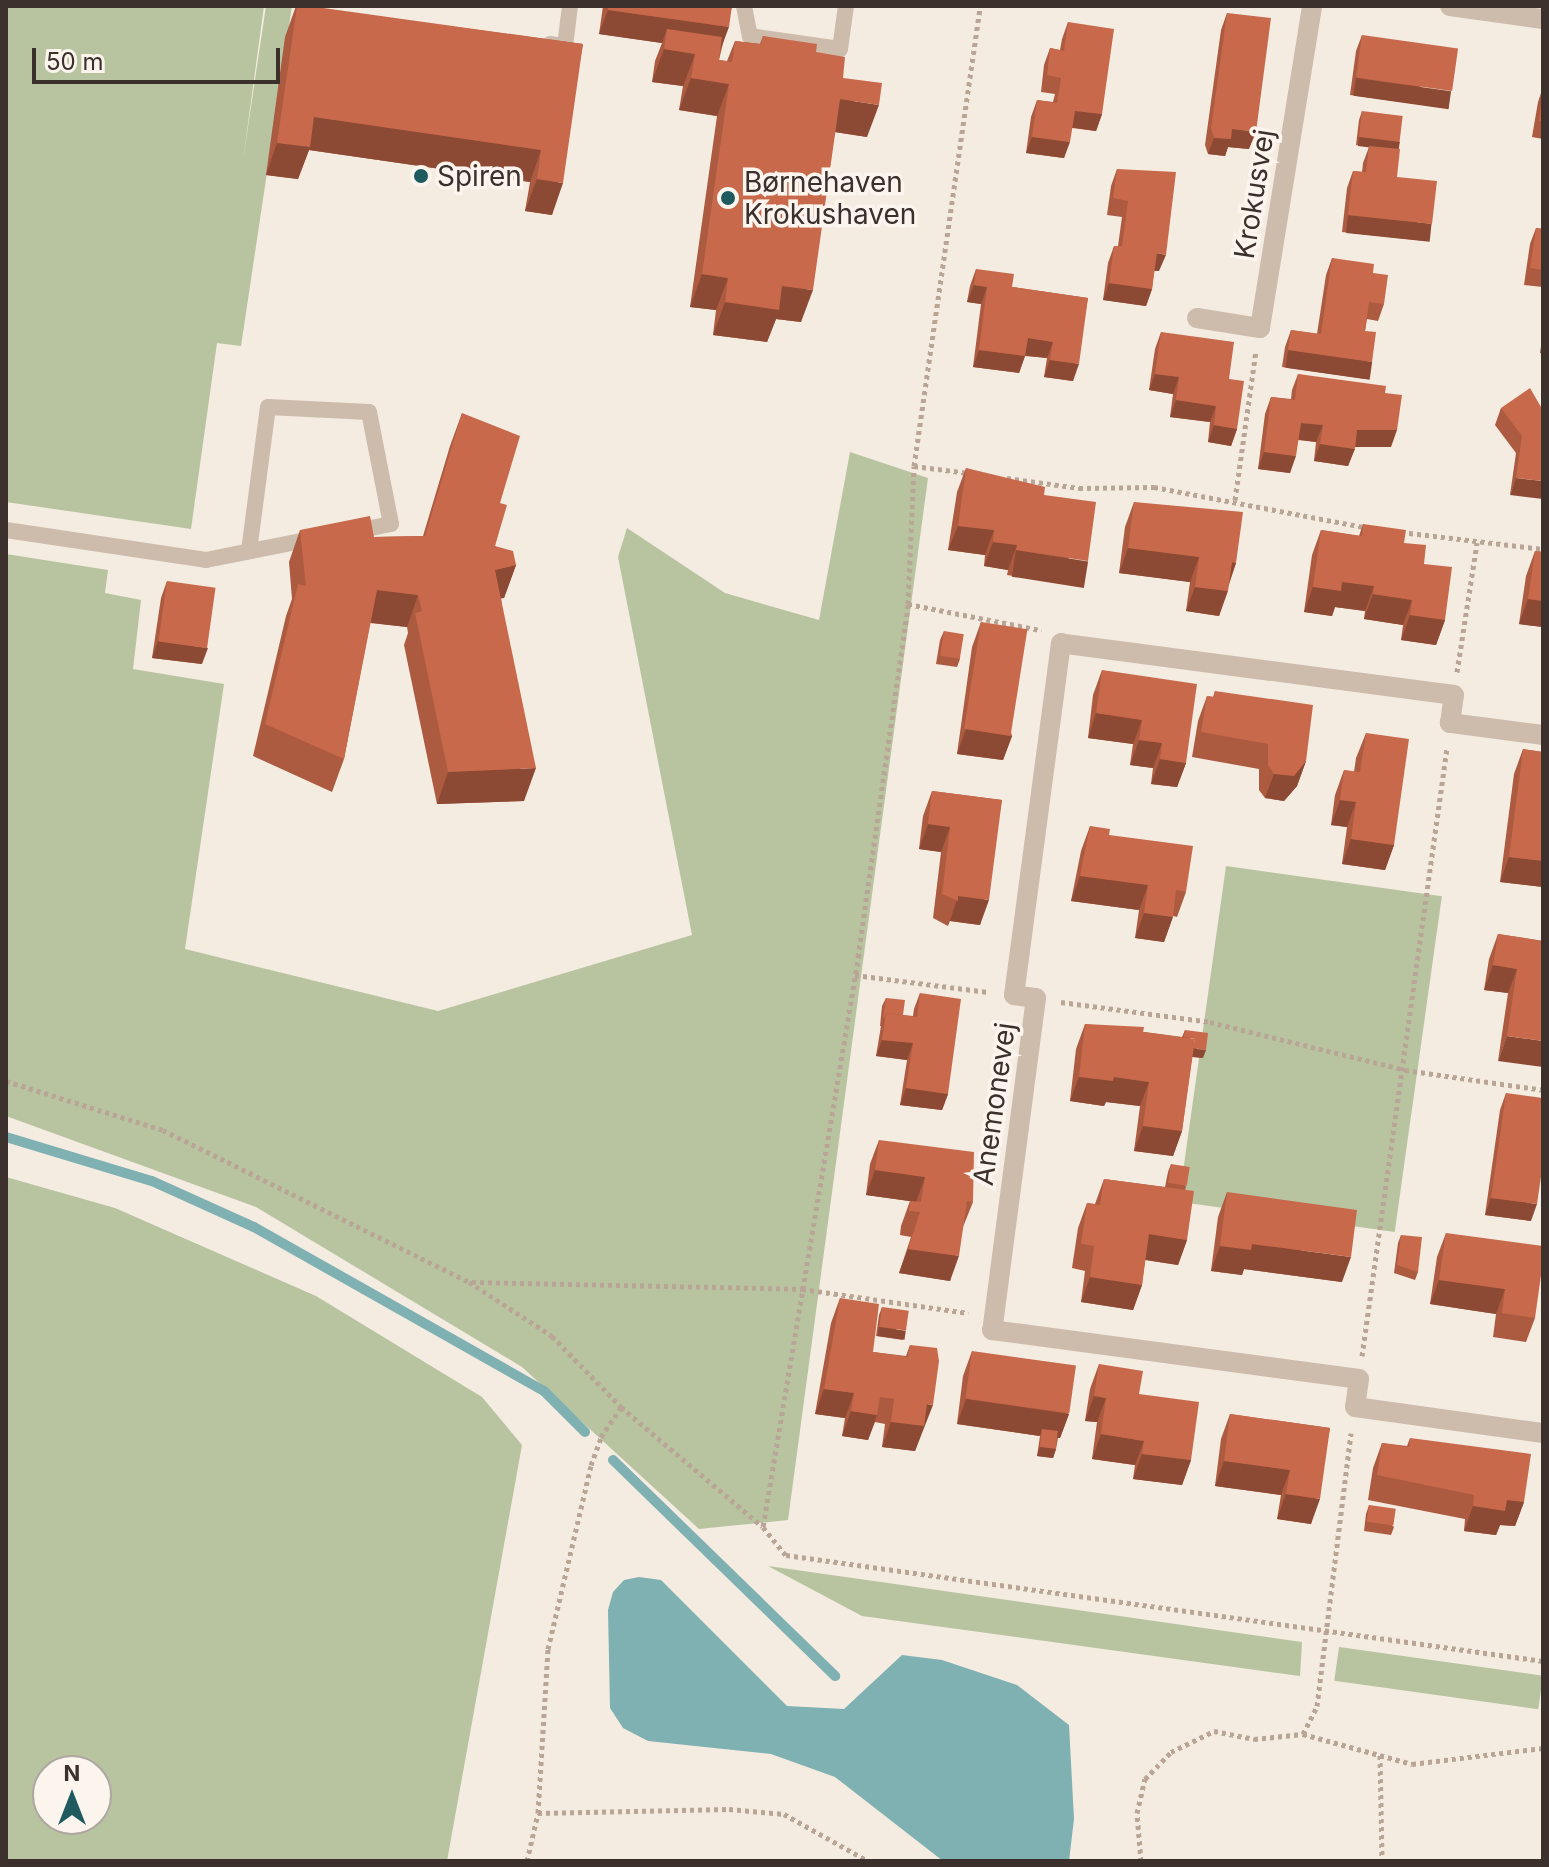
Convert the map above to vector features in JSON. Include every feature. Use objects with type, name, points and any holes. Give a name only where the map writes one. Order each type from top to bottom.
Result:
[{"type":"street","name":"Krokusvej","points":[[1260,328],[1312,6]]},
{"type":"street","points":[[1450,6],[1543,19]]},
{"type":"street","points":[[1197,318],[1260,328]]},
{"type":"street","points":[[1061,643],[1454,695],[1450,723],[1543,735]]},
{"type":"street","name":"Anemonevej","points":[[993,1316],[1036,998],[1014,995],[1061,643]]},
{"type":"street","points":[[993,1316],[992,1330],[1359,1379],[1355,1407],[1543,1433]]},
{"type":"lane","points":[[534,42],[565,46],[570,6]]},
{"type":"lane","points":[[744,6],[750,36],[840,49],[846,6]]},
{"type":"lane","points":[[6,530],[206,560],[391,524],[369,412],[268,407],[249,551]]},
{"type":"path","points":[[763,1527],[859,954],[908,604],[914,466],[980,6]]},
{"type":"path","points":[[1235,500],[1260,328]]},
{"type":"path","points":[[914,466],[974,474]]},
{"type":"path","points":[[1004,478],[1079,488],[1154,487],[1372,528]]},
{"type":"path","points":[[1387,530],[1543,549]]},
{"type":"path","points":[[1454,695],[1477,543]]},
{"type":"path","points":[[908,604],[1049,632],[1061,643]]},
{"type":"path","points":[[1359,1379],[1405,1070],[1450,723]]},
{"type":"path","points":[[859,954],[855,975],[1014,995]]},
{"type":"path","points":[[1036,998],[1210,1022],[1405,1070],[1543,1090]]},
{"type":"path","points":[[6,1081],[163,1130],[469,1282],[552,1336],[621,1407],[763,1527],[786,1555],[1543,1661]]},
{"type":"path","points":[[469,1282],[802,1289],[993,1316]]},
{"type":"path","points":[[527,1861],[538,1813],[548,1649],[591,1465],[601,1437],[621,1407]]},
{"type":"path","points":[[1303,1734],[1317,1706],[1324,1631],[1355,1407]]},
{"type":"path","points":[[1141,1861],[1137,1813],[1145,1779],[1171,1752],[1214,1731],[1254,1739],[1303,1734],[1412,1764],[1543,1748]]},
{"type":"path","points":[[1380,1755],[1382,1861]]},
{"type":"path","points":[[538,1813],[729,1809],[784,1814],[868,1861]]},
{"type":"green space","points":[[6,6],[264,6],[243,160],[266,6],[292,6],[241,346],[217,343],[191,529],[6,502]]},
{"type":"green space","points":[[850,452],[928,478],[788,1520],[699,1529],[522,1367],[256,1207],[6,1116],[6,554],[108,570],[105,593],[141,600],[133,669],[224,684],[185,949],[438,1011],[692,935],[618,557],[627,528],[725,593],[819,620]]},
{"type":"green space","points":[[1226,866],[1442,896],[1395,1232],[1179,1202]]},
{"type":"green space","points":[[6,1177],[115,1208],[316,1296],[482,1397],[522,1445],[447,1861],[6,1861]]},
{"type":"green space","points":[[768,1566],[1302,1642],[1300,1676],[862,1616]]},
{"type":"green space","points":[[1339,1647],[1543,1676],[1538,1709],[1334,1681]]},
{"type":"water","points":[[639,1577],[661,1580],[787,1706],[844,1709],[902,1655],[942,1660],[1017,1685],[1069,1725],[1074,1819],[1069,1861],[943,1861],[835,1777],[771,1754],[648,1741],[623,1728],[610,1708],[608,1610],[613,1592],[624,1580]]},
{"type":"building","points":[[297,6],[583,44],[563,183],[537,179],[541,150],[314,117],[310,147],[277,143]]},
{"type":"building","points":[[608,6],[732,6],[729,27],[608,10]]},
{"type":"building","points":[[1227,13],[1271,18],[1256,132],[1232,129],[1231,139],[1214,138],[1211,128]]},
{"type":"building","points":[[1068,22],[1114,29],[1102,114],[1075,111],[1070,142],[1032,137],[1037,100],[1057,103],[1061,78],[1047,75],[1050,48],[1064,51]]},
{"type":"building","points":[[667,29],[722,37],[719,60],[732,62],[735,41],[761,44],[763,36],[817,44],[816,52],[845,57],[843,78],[882,83],[879,105],[840,99],[813,290],[782,286],[779,310],[725,302],[728,278],[702,274],[729,84],[691,78],[695,54],[664,49]]},
{"type":"building","points":[[1362,35],[1458,48],[1452,91],[1356,78]]},
{"type":"building","points":[[1543,90],[1543,121],[1539,121]]},
{"type":"building","points":[[1362,111],[1403,116],[1400,142],[1359,137]]},
{"type":"building","points":[[1369,146],[1400,149],[1397,177],[1437,181],[1432,224],[1348,215],[1353,171],[1366,172]]},
{"type":"building","points":[[1117,169],[1176,172],[1166,255],[1157,253],[1152,289],[1109,283],[1114,246],[1122,246],[1128,201],[1113,198]]},
{"type":"building","points":[[1536,228],[1543,229],[1543,270],[1530,268]]},
{"type":"building","points":[[1332,258],[1374,264],[1373,273],[1388,275],[1384,304],[1369,302],[1365,331],[1376,332],[1372,362],[1288,350],[1291,330],[1321,334]]},
{"type":"building","points":[[976,269],[1014,274],[1012,287],[1088,298],[1079,364],[1050,360],[1053,342],[1028,338],[1025,356],[979,350],[987,287],[974,285]]},
{"type":"building","points":[[1161,332],[1234,342],[1229,379],[1244,381],[1237,429],[1214,425],[1216,406],[1176,400],[1179,377],[1155,374]]},
{"type":"building","points":[[1298,374],[1386,386],[1385,393],[1402,395],[1397,430],[1357,430],[1355,449],[1320,444],[1323,425],[1301,423],[1296,456],[1264,452],[1271,397],[1295,400]]},
{"type":"building","points":[[1530,388],[1543,408],[1543,481],[1516,478],[1522,436],[1501,408]]},
{"type":"building","points":[[462,413],[520,436],[500,503],[507,505],[495,546],[513,551],[516,565],[495,570],[536,768],[448,772],[415,613],[422,611],[418,595],[377,590],[344,759],[265,724],[298,584],[306,586],[300,530],[370,516],[374,537],[425,536]]},
{"type":"building","points":[[966,468],[1045,487],[1044,495],[1096,502],[1088,561],[1016,550],[1017,545],[993,542],[994,530],[958,526]]},
{"type":"building","points":[[1134,502],[1243,512],[1236,563],[1232,562],[1228,591],[1195,587],[1199,557],[1128,548]]},
{"type":"building","points":[[1363,524],[1406,530],[1404,543],[1426,545],[1424,564],[1452,567],[1445,620],[1410,615],[1412,600],[1373,594],[1374,586],[1342,582],[1341,591],[1313,587],[1321,530],[1362,536]]},
{"type":"building","points":[[1535,551],[1543,552],[1543,601],[1528,599]]},
{"type":"building","points":[[167,581],[216,588],[207,648],[159,641]]},
{"type":"building","points":[[981,622],[1027,629],[1011,736],[964,729]]},
{"type":"building","points":[[944,631],[964,634],[960,659],[940,656]]},
{"type":"building","points":[[1102,670],[1197,684],[1186,763],[1160,759],[1162,743],[1139,740],[1142,720],[1096,713]]},
{"type":"building","points":[[1215,691],[1313,705],[1306,761],[1294,776],[1274,774],[1268,765],[1268,744],[1201,732],[1207,696],[1214,697]]},
{"type":"building","points":[[1366,733],[1409,739],[1394,845],[1351,839],[1356,802],[1340,800],[1344,770],[1360,772]]},
{"type":"building","points":[[1523,749],[1543,752],[1543,861],[1509,857]]},
{"type":"building","points":[[932,791],[1002,800],[989,900],[958,896],[958,901],[942,894],[950,827],[928,824]]},
{"type":"building","points":[[1090,826],[1110,829],[1109,835],[1193,846],[1186,892],[1176,890],[1173,917],[1144,913],[1148,885],[1080,876]]},
{"type":"building","points":[[1498,934],[1543,941],[1543,1041],[1507,1036],[1517,969],[1493,965]]},
{"type":"building","points":[[920,993],[961,999],[948,1094],[906,1088],[913,1043],[882,1040],[886,1013],[917,1017]]},
{"type":"building","points":[[886,998],[905,1000],[903,1015],[886,1013],[883,1017]]},
{"type":"building","points":[[1085,1024],[1144,1027],[1143,1032],[1195,1039],[1182,1131],[1143,1126],[1149,1082],[1114,1077],[1113,1081],[1079,1077]]},
{"type":"building","points":[[1185,1030],[1208,1033],[1206,1050],[1193,1048],[1195,1039],[1184,1037]]},
{"type":"building","points":[[1506,1093],[1543,1098],[1543,1163],[1537,1204],[1491,1198]]},
{"type":"building","points":[[879,1140],[974,1152],[973,1202],[967,1201],[959,1256],[908,1249],[920,1212],[909,1211],[910,1201],[921,1202],[925,1177],[875,1170]]},
{"type":"building","points":[[1171,1164],[1190,1167],[1187,1186],[1168,1183]]},
{"type":"building","points":[[1104,1179],[1194,1191],[1187,1240],[1149,1234],[1142,1285],[1090,1277],[1094,1246],[1081,1244],[1087,1203],[1100,1205]]},
{"type":"building","points":[[1227,1192],[1357,1210],[1351,1257],[1252,1244],[1251,1250],[1220,1246]]},
{"type":"building","points":[[1446,1233],[1543,1246],[1535,1318],[1502,1313],[1505,1289],[1439,1280]]},
{"type":"building","points":[[1401,1235],[1422,1237],[1418,1272],[1397,1265]]},
{"type":"building","points":[[840,1298],[879,1304],[873,1352],[908,1357],[910,1345],[937,1348],[939,1361],[933,1405],[927,1404],[924,1426],[891,1422],[894,1399],[880,1397],[877,1415],[851,1411],[854,1393],[824,1389]]},
{"type":"building","points":[[882,1307],[909,1311],[906,1331],[879,1327]]},
{"type":"building","points":[[972,1351],[1076,1366],[1069,1413],[965,1399]]},
{"type":"building","points":[[1099,1364],[1143,1371],[1139,1394],[1199,1402],[1191,1460],[1142,1454],[1144,1441],[1101,1434],[1106,1398],[1094,1396]]},
{"type":"building","points":[[1230,1414],[1330,1428],[1320,1499],[1286,1494],[1290,1470],[1224,1461]]},
{"type":"building","points":[[1042,1429],[1058,1431],[1056,1449],[1040,1447]]},
{"type":"building","points":[[1410,1438],[1531,1454],[1524,1502],[1507,1500],[1505,1511],[1473,1506],[1474,1495],[1377,1475],[1382,1443],[1409,1447]]},
{"type":"building","points":[[1369,1505],[1396,1509],[1393,1526],[1367,1522]]},
{"type":"waterway","points":[[6,1137],[152,1181],[254,1227],[544,1391],[585,1432]]},
{"type":"waterway","points":[[613,1460],[835,1676]]},
{"type":"place","name":"Spiren","points":[[421,176]]},
{"type":"place","name":"Børnehaven Krokushaven","points":[[728,198]]}]
